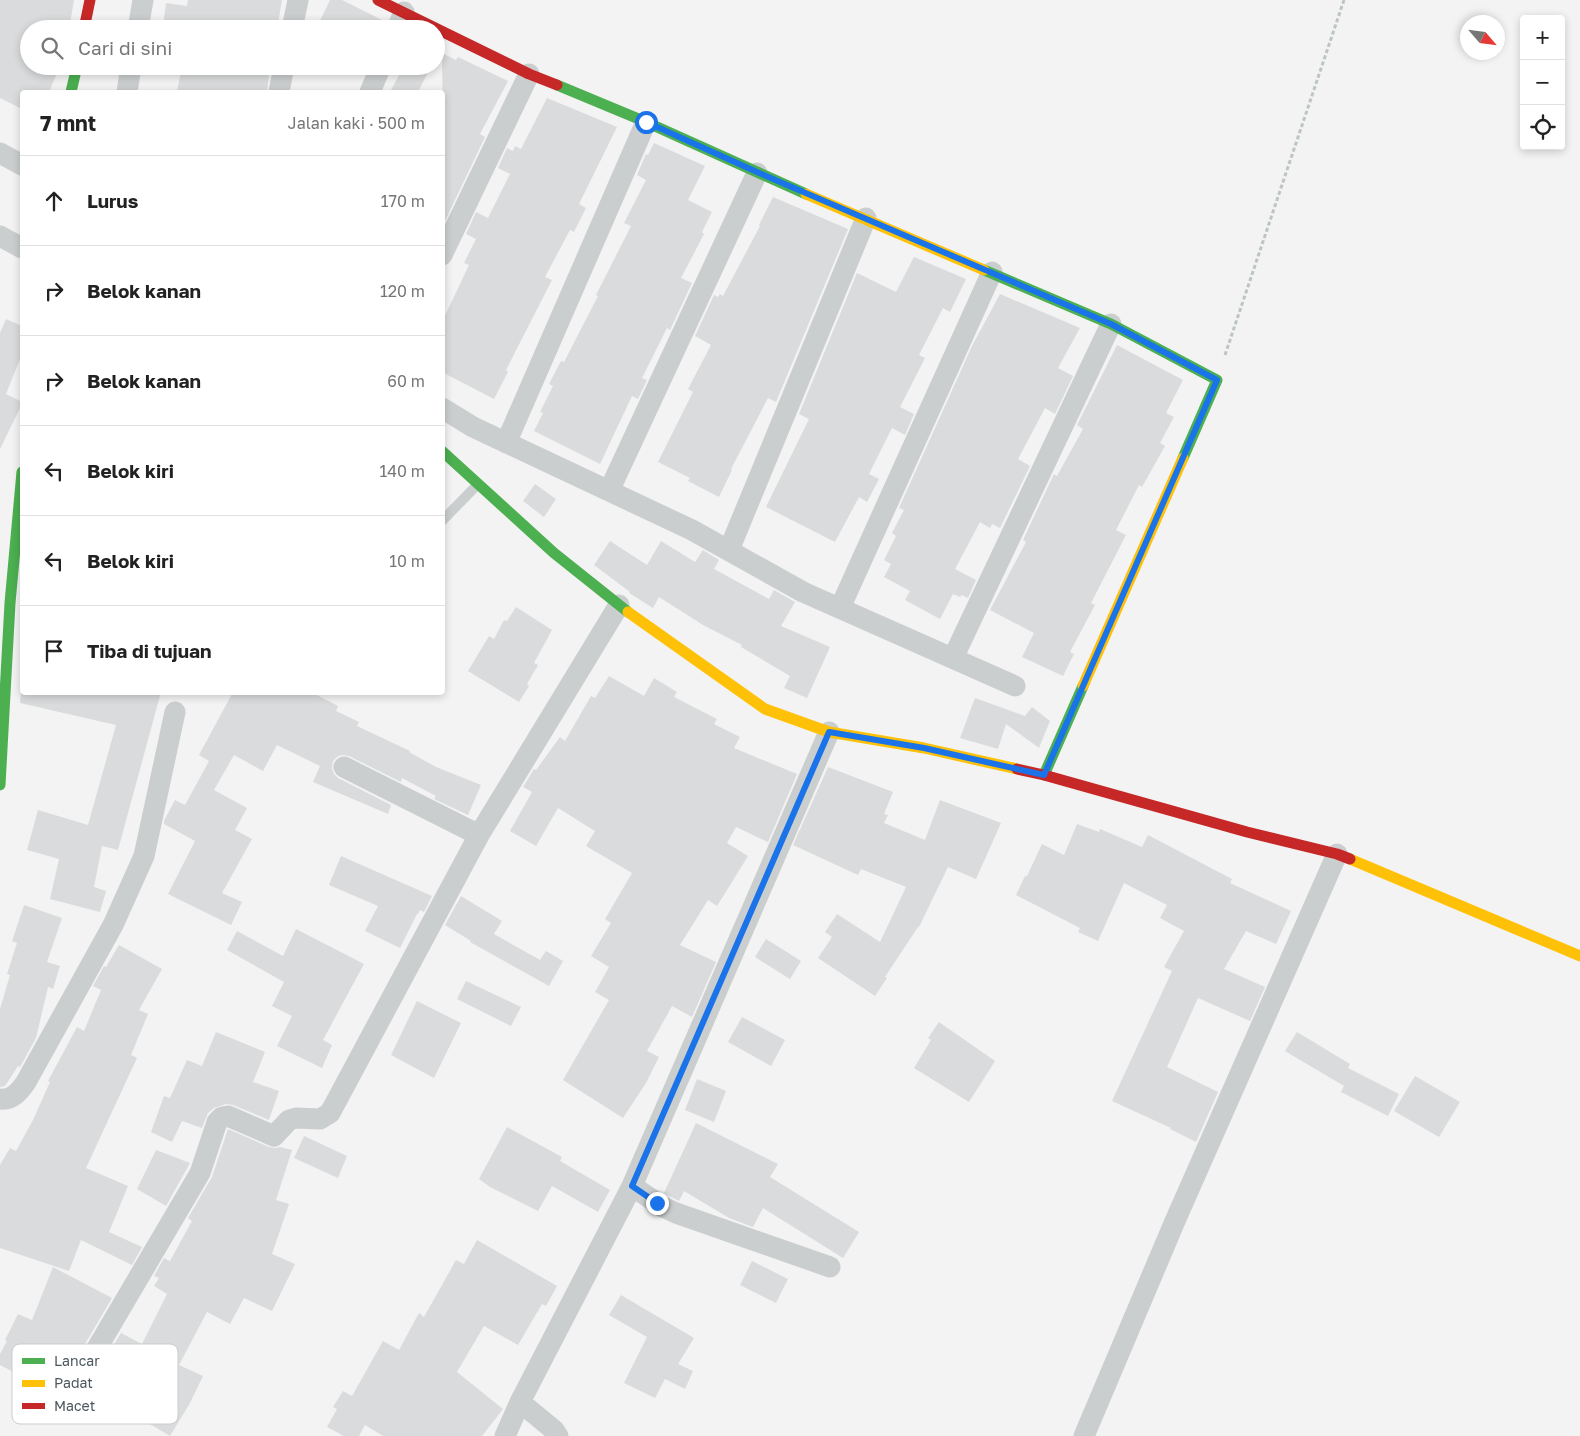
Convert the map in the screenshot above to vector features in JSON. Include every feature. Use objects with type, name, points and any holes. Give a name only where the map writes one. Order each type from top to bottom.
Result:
[{"type":"street","points":[[86,20],[90,0]]},
{"type":"street","points":[[140,20],[143,0]]},
{"type":"street","points":[[294,20],[298,0]]},
{"type":"street","points":[[378,0],[400,20]]},
{"type":"street","points":[[445,39],[646,122],[757,172],[1111,324],[1217,380],[1044,775]]},
{"type":"street","points":[[445,249],[530,74]]},
{"type":"street","points":[[71,90],[74,75]]},
{"type":"street","points":[[127,90],[130,75]]},
{"type":"street","points":[[279,90],[282,75]]},
{"type":"street","points":[[371,90],[377,75]]},
{"type":"street","points":[[506,443],[646,122]]},
{"type":"street","points":[[0,153],[20,164]]},
{"type":"street","points":[[609,491],[757,172]]},
{"type":"street","points":[[728,550],[866,218]]},
{"type":"street","points":[[0,236],[20,247]]},
{"type":"street","points":[[840,608],[992,272]]},
{"type":"street","points":[[953,658],[1111,324]]},
{"type":"street","points":[[445,410],[473,427],[692,530],[803,592],[1015,686]]},
{"type":"street","points":[[445,454],[554,553],[619,605],[765,709],[829,732],[924,748],[1044,775],[1247,832],[1337,854],[1580,956]]},
{"type":"street","points":[[0,785],[16,603],[20,516]]},
{"type":"street","points":[[100,1344],[200,1172],[217,1122],[222,1117],[228,1116],[274,1136],[289,1120],[296,1118],[320,1119],[330,1113],[479,835],[619,605]]},
{"type":"street","points":[[0,1099],[5,1100],[18,1093],[26,1082],[113,925],[144,856],[175,712]]},
{"type":"street","points":[[505,1436],[520,1402],[632,1186],[829,732]]},
{"type":"street","points":[[344,767],[479,835]]},
{"type":"street","points":[[1084,1436],[1179,1212],[1337,854]]},
{"type":"street","points":[[632,1186],[663,1207],[676,1213],[830,1267]]},
{"type":"street","points":[[520,1402],[554,1430],[558,1436]]},
{"type":"lane","points":[[445,519],[479,483]]},
{"type":"path","points":[[1217,380],[1344,0]]},
{"type":"building","points":[[0,0],[74,0],[71,20],[20,20],[20,75],[56,75],[50,90],[20,90],[20,108],[0,98]]},
{"type":"building","points":[[188,0],[282,0],[279,20],[164,20],[166,3],[187,6]]},
{"type":"building","points":[[330,0],[342,0],[382,20],[320,20]]},
{"type":"building","points":[[445,54],[456,60],[458,57],[508,81],[480,134],[485,137],[445,221],[445,90],[442,90]]},
{"type":"building","points":[[180,75],[269,75],[267,90],[177,90]]},
{"type":"building","points":[[399,75],[426,75],[419,90],[391,90]]},
{"type":"building","points":[[547,98],[617,127],[579,204],[586,208],[574,232],[570,230],[545,277],[552,280],[506,370],[508,372],[494,399],[445,374],[445,316],[469,265],[464,263],[476,239],[466,234],[476,212],[488,218],[510,174],[498,168],[507,148],[513,151],[515,146],[521,149]]},
{"type":"building","points":[[654,143],[705,166],[688,200],[712,212],[702,232],[704,234],[681,278],[692,283],[670,330],[667,328],[642,378],[647,380],[638,399],[632,396],[600,464],[534,431],[543,413],[540,412],[553,386],[549,384],[561,361],[564,362],[631,226],[624,223],[646,180],[637,175],[646,154],[648,155]]},
{"type":"building","points":[[773,197],[848,229],[776,402],[768,398],[731,469],[719,497],[688,481],[690,478],[658,462],[693,392],[688,389],[711,345],[695,336],[714,295],[718,297],[720,294],[723,296]]},
{"type":"building","points":[[914,257],[966,279],[950,312],[943,308],[919,355],[925,358],[900,407],[914,414],[905,435],[892,428],[869,474],[879,479],[867,502],[859,497],[835,542],[766,507],[809,419],[799,414],[857,273],[896,292]]},
{"type":"building","points":[[1000,294],[1080,328],[1058,368],[1073,376],[1055,414],[1045,408],[1018,459],[1030,466],[1000,528],[992,524],[990,528],[980,522],[955,569],[976,580],[968,598],[953,594],[940,619],[905,600],[910,591],[884,577],[891,564],[884,560],[896,536],[892,533],[904,510],[899,508],[972,346]]},
{"type":"building","points":[[6,319],[20,325],[20,359],[6,394],[20,401],[20,408],[0,449],[0,333]]},
{"type":"building","points":[[1117,345],[1183,380],[1166,413],[1174,417],[1160,443],[1165,446],[1142,487],[1139,485],[1116,530],[1126,535],[1091,603],[1095,605],[1070,652],[1074,654],[1063,676],[1022,657],[1034,633],[990,610],[1026,542],[1023,540],[1054,474],[1057,476],[1083,429],[1077,425]]},
{"type":"building","points":[[535,484],[556,499],[544,517],[523,501]]},
{"type":"building","points":[[610,541],[647,565],[661,541],[695,562],[703,550],[719,560],[714,569],[769,599],[774,590],[795,602],[781,626],[830,647],[807,698],[784,688],[790,676],[741,647],[742,645],[703,625],[659,597],[653,608],[629,593],[594,565]]},
{"type":"building","points":[[516,607],[552,630],[534,663],[538,665],[527,684],[529,686],[519,702],[468,671],[489,636],[494,639],[504,620],[507,621]]},
{"type":"building","points":[[609,676],[644,696],[654,678],[677,692],[674,697],[717,719],[714,724],[740,737],[734,748],[797,774],[768,842],[736,827],[727,843],[748,856],[717,906],[708,900],[680,945],[716,962],[692,1017],[672,1006],[647,1051],[659,1057],[646,1083],[623,1118],[563,1080],[609,1000],[595,992],[609,967],[591,956],[611,923],[605,919],[632,873],[586,846],[595,831],[558,808],[536,846],[510,831],[532,792],[523,787],[534,769],[536,770],[560,737],[565,741],[591,696],[595,698]]},
{"type":"building","points":[[21,695],[160,695],[118,850],[102,846],[94,887],[106,891],[100,912],[50,899],[59,859],[27,850],[38,810],[88,825],[116,725],[20,703]]},
{"type":"building","points":[[231,695],[317,695],[338,706],[336,711],[359,722],[357,726],[410,751],[436,767],[481,785],[468,815],[434,799],[436,796],[402,778],[401,782],[349,756],[338,756],[333,761],[332,768],[334,774],[338,778],[391,805],[388,814],[313,782],[320,766],[277,745],[263,771],[234,755],[214,790],[247,808],[235,830],[252,839],[222,893],[242,902],[231,925],[168,894],[195,841],[164,824],[164,821],[175,800],[185,805],[209,761],[199,755]]},
{"type":"building","points":[[975,698],[1025,716],[1032,707],[1050,721],[1039,748],[1006,724],[998,749],[960,738]]},
{"type":"building","points":[[828,767],[893,792],[884,814],[888,815],[884,823],[925,840],[940,800],[1001,823],[976,879],[948,867],[919,927],[885,977],[887,978],[875,996],[818,958],[832,937],[825,932],[837,914],[880,942],[906,887],[861,869],[858,875],[793,845]]},
{"type":"building","points":[[1077,824],[1099,832],[1100,829],[1142,847],[1148,835],[1232,879],[1230,883],[1291,911],[1276,944],[1246,931],[1224,969],[1265,987],[1250,1021],[1198,998],[1167,1067],[1218,1092],[1196,1142],[1171,1128],[1112,1101],[1172,971],[1164,967],[1184,931],[1160,918],[1167,905],[1124,883],[1098,941],[1078,932],[1080,928],[1016,895],[1042,844],[1064,855]]},
{"type":"building","points":[[341,856],[432,896],[424,912],[420,910],[417,914],[400,948],[365,931],[378,906],[329,885]]},
{"type":"building","points":[[461,896],[502,921],[494,934],[540,960],[546,951],[563,961],[549,986],[470,942],[445,925]]},
{"type":"building","points":[[24,905],[62,918],[47,962],[60,966],[53,989],[48,987],[36,1038],[20,1067],[18,1066],[5,1086],[0,1087],[0,1009],[10,975],[7,974],[17,943],[12,941]]},
{"type":"building","points":[[296,929],[364,964],[323,1040],[332,1045],[322,1068],[277,1046],[292,1016],[272,1006],[284,982],[227,950],[237,931],[283,956]]},
{"type":"building","points":[[766,939],[801,961],[790,979],[755,957]]},
{"type":"building","points":[[119,945],[162,969],[139,1010],[148,1014],[131,1055],[137,1058],[86,1168],[128,1186],[109,1232],[142,1247],[132,1265],[81,1240],[69,1271],[0,1248],[0,1165],[10,1148],[16,1151],[33,1120],[50,1082],[48,1081],[77,1027],[84,1031],[101,990],[93,986]]},
{"type":"building","points":[[466,981],[521,1007],[511,1026],[457,999]]},
{"type":"building","points":[[417,1001],[461,1023],[434,1078],[391,1055]]},
{"type":"building","points":[[742,1017],[785,1040],[771,1066],[728,1042]]},
{"type":"building","points":[[939,1022],[995,1061],[969,1102],[914,1068],[931,1040],[928,1038]]},
{"type":"building","points":[[216,1032],[265,1052],[253,1082],[279,1091],[269,1120],[233,1105],[226,1104],[214,1108],[208,1113],[202,1128],[182,1121],[172,1142],[151,1132],[164,1096],[170,1098],[187,1060],[202,1066]]},
{"type":"building","points":[[1297,1032],[1350,1064],[1348,1068],[1399,1094],[1388,1116],[1341,1092],[1344,1086],[1285,1051]]},
{"type":"building","points":[[1415,1076],[1460,1102],[1439,1137],[1394,1111]]},
{"type":"building","points":[[697,1079],[726,1091],[714,1122],[685,1110]]},
{"type":"building","points":[[696,1123],[778,1164],[770,1177],[859,1232],[843,1258],[763,1208],[753,1227],[729,1218],[684,1191],[679,1201],[664,1193]]},
{"type":"building","points":[[507,1127],[562,1157],[560,1161],[610,1190],[598,1212],[552,1186],[538,1211],[490,1187],[479,1179]]},
{"type":"building","points":[[228,1129],[269,1147],[292,1150],[276,1200],[289,1204],[272,1254],[295,1264],[272,1311],[244,1298],[230,1324],[207,1312],[179,1365],[203,1376],[178,1423],[178,1344],[142,1344],[167,1294],[154,1286],[159,1278],[154,1276],[164,1258],[170,1261],[192,1221],[188,1218],[212,1177]]},
{"type":"building","points":[[304,1136],[347,1156],[338,1178],[294,1158]]},
{"type":"building","points":[[156,1150],[190,1163],[166,1206],[137,1189]]},
{"type":"building","points":[[477,1240],[557,1286],[546,1306],[542,1304],[518,1345],[484,1326],[457,1372],[503,1409],[482,1436],[383,1436],[365,1425],[359,1436],[344,1436],[327,1427],[337,1409],[333,1407],[343,1391],[352,1396],[383,1341],[399,1350],[419,1313],[424,1317],[456,1260],[464,1264]]},
{"type":"building","points":[[752,1261],[788,1279],[776,1303],[740,1285]]},
{"type":"building","points":[[53,1267],[112,1298],[85,1344],[12,1344],[12,1371],[0,1365],[0,1354],[18,1314],[32,1320]]},
{"type":"building","points":[[621,1295],[694,1338],[678,1364],[693,1371],[685,1389],[665,1379],[655,1398],[624,1383],[647,1337],[609,1315]]},
{"type":"building","points":[[121,1333],[142,1344],[114,1344]]},
{"type":"building","points":[[150,1424],[177,1424],[170,1436]]},
{"type":"traffic: fast","points":[[71,90],[75,75]]},
{"type":"traffic: fast","points":[[557,85],[646,122],[806,194]]},
{"type":"traffic: fast","points":[[984,270],[1111,324],[1217,380],[1183,458]]},
{"type":"traffic: fast","points":[[445,454],[554,553],[628,612]]},
{"type":"traffic: fast","points":[[0,785],[10,603],[20,494]]},
{"type":"traffic: fast","points":[[1044,775],[1083,686]]},
{"type":"traffic: slow","points":[[806,194],[984,270]]},
{"type":"traffic: slow","points":[[1083,686],[1183,458]]},
{"type":"traffic: slow","points":[[628,612],[765,709],[829,732],[924,748],[1017,769]]},
{"type":"traffic: slow","points":[[1350,859],[1580,956]]},
{"type":"traffic: jam","points":[[86,20],[90,0]]},
{"type":"traffic: jam","points":[[378,0],[419,20]]},
{"type":"traffic: jam","points":[[445,33],[529,74],[557,85]]},
{"type":"traffic: jam","points":[[1017,769],[1350,859]]},
{"type":"route","points":[[646,122],[757,172],[1111,324],[1217,380],[1044,775],[924,748],[829,732],[632,1186],[657,1203]]}]
